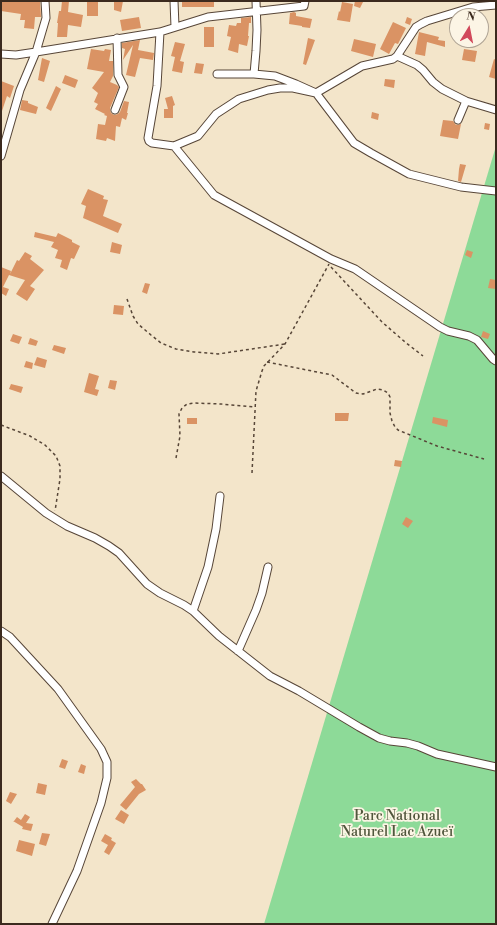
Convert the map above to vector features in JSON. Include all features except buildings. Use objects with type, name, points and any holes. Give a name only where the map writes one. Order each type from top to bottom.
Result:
[{"type":"street","points":[[1,156],[20,90],[36,52],[46,18],[45,1]]},
{"type":"street","points":[[174,1],[175,27]]},
{"type":"street","points":[[254,74],[257,30],[256,1]]},
{"type":"street","points":[[1,54],[16,55],[160,32],[208,16],[304,6],[305,1]]},
{"type":"street","points":[[160,32],[157,86],[148,138],[152,143],[174,146],[198,136],[216,114],[239,99],[280,88],[292,88],[316,93],[362,66],[393,59],[397,56],[416,28],[427,21],[473,7],[496,5]]},
{"type":"street","points":[[115,110],[124,87],[118,74],[118,38]]},
{"type":"street","points":[[397,56],[417,65],[442,89],[466,102],[496,110]]},
{"type":"street","points":[[217,74],[254,74],[275,76],[296,84],[316,93],[354,143],[409,174],[461,187],[496,191]]},
{"type":"street","points":[[458,120],[466,102]]},
{"type":"street","points":[[174,146],[214,195],[330,262],[355,269],[440,328],[469,336],[477,340],[496,361]]},
{"type":"street","points":[[1,476],[46,513],[67,526],[95,538],[119,553],[146,584],[160,593],[184,604],[219,636],[270,676],[380,738],[418,746],[437,754],[496,767]]},
{"type":"street","points":[[193,611],[208,567],[216,529],[220,496]]},
{"type":"street","points":[[238,651],[256,610],[262,593],[268,567]]},
{"type":"street","points":[[1,631],[10,637],[58,689],[101,749],[107,762],[107,778],[101,803],[77,870],[52,924]]},
{"type":"path","points":[[252,474],[256,391],[262,371],[267,362],[285,344],[330,262],[354,292],[382,322],[423,356]]},
{"type":"path","points":[[127,298],[133,316],[138,324],[161,343],[176,349],[218,354],[285,344]]},
{"type":"path","points":[[267,362],[332,375],[356,393],[363,394],[377,389],[383,390],[388,393],[390,397],[390,413],[392,421],[398,430],[437,446],[484,459]]},
{"type":"path","points":[[176,458],[180,436],[179,414],[182,408],[187,404],[221,404],[255,407]]},
{"type":"path","points":[[1,425],[30,436],[45,445],[56,456],[60,466],[60,479],[54,518]]},
{"type":"green space","name":"Parc National Naturel Lac Azueï","points":[[496,146],[496,924],[264,924]]}]
